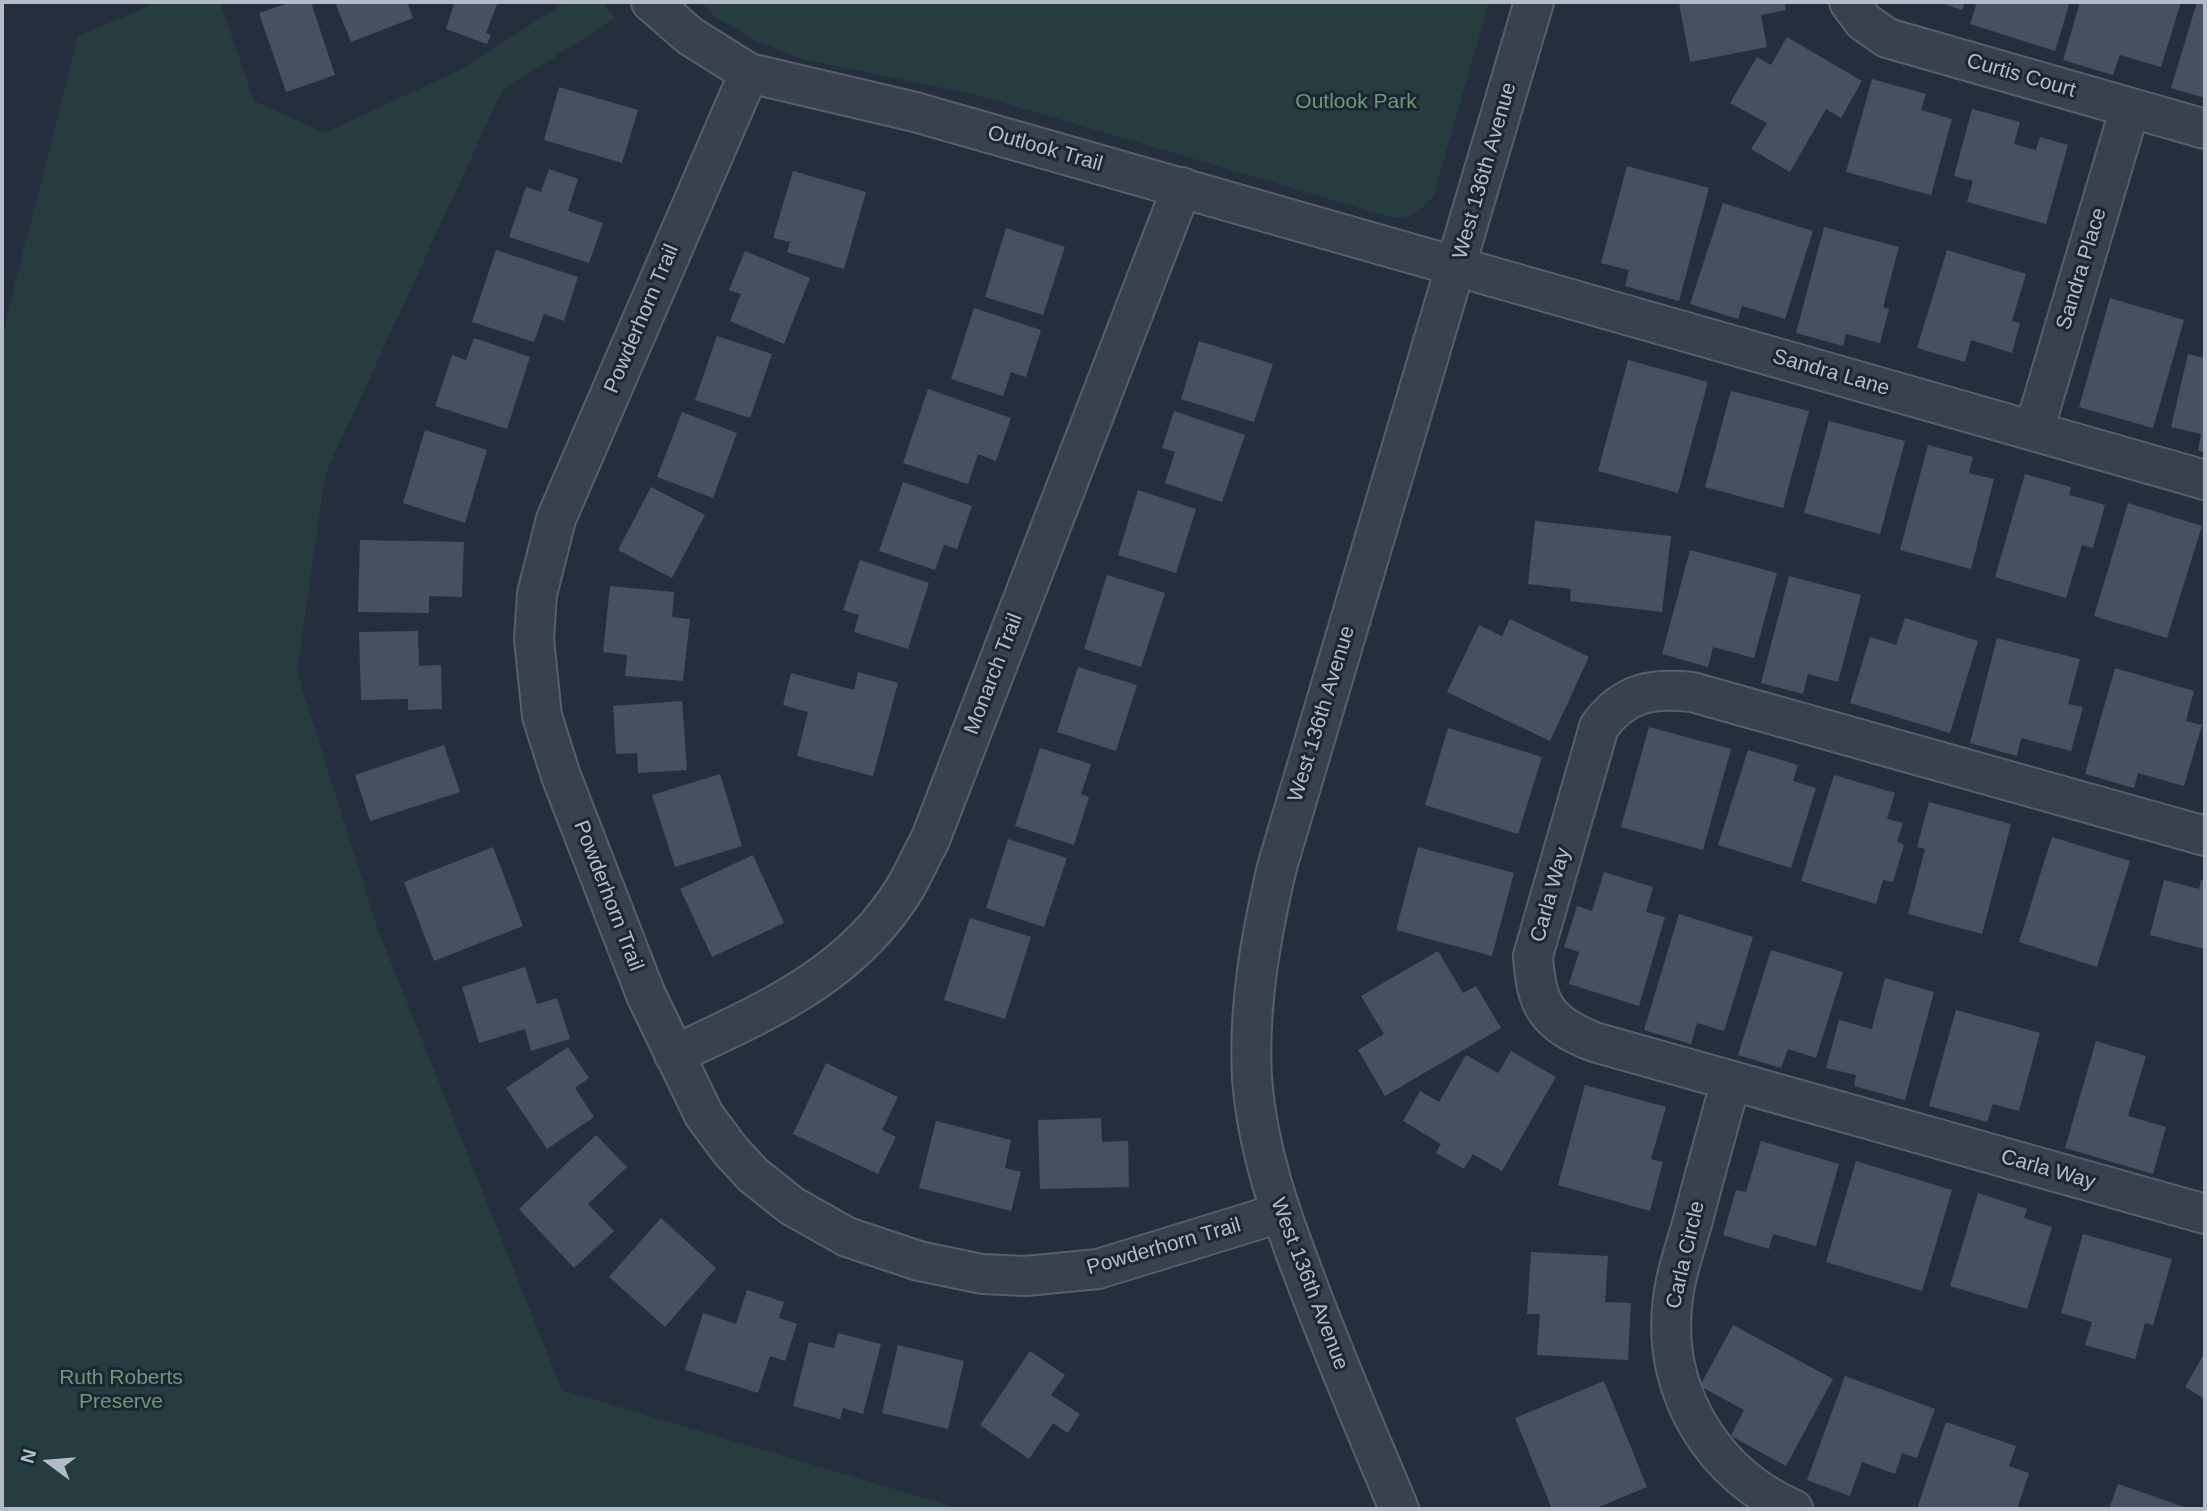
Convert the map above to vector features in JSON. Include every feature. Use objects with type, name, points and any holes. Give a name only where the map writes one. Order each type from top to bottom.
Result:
[{"type":"street","name":"Outlook Trail","points":[[650,2],[690,36],[749,74],[915,112],[1457,267]]},
{"type":"street","name":"West 136th Avenue","points":[[1399,1509],[1318,1314],[1280,1213],[1259,1135],[1252,1079],[1253,1005],[1262,930],[1277,867],[1534,2]]},
{"type":"street","name":"Curtis Court","points":[[1849,2],[1863,21],[1887,38],[2205,129]]},
{"type":"street","name":"Powderhorn Trail","points":[[749,74],[556,519],[537,594],[534,639],[542,716],[566,789],[646,995],[704,1115],[730,1150],[753,1175],[792,1206],[846,1237],[919,1261],[982,1274],[1067,1274],[1097,1269],[1280,1213]]},
{"type":"street","name":"Sandra Place","points":[[2034,430],[2130,108]]},
{"type":"street","name":"Monarch Trail","points":[[674,1055],[785,1002],[812,984],[853,951],[886,915],[905,888],[930,841],[1182,187]]},
{"type":"street","name":"Sandra Lane","points":[[1457,267],[2205,480]]},
{"type":"street","name":"Carla Way","points":[[2205,836],[1692,692],[1650,691],[1629,698],[1608,714],[1599,727],[1533,956],[1534,982],[1541,1002],[1553,1019],[1570,1032],[1594,1042],[2205,1214]]},
{"type":"street","name":"Carla Circle","points":[[1731,1081],[1678,1273],[1672,1308],[1676,1369],[1691,1413],[1712,1448],[1735,1473],[1771,1500],[1793,1509]]},
{"type":"green space","name":"Ruth Roberts Preserve","points":[[159,2],[220,2],[254,101],[325,133],[466,67],[565,2],[603,2],[615,18],[502,91],[325,475],[297,672],[377,927],[562,1390],[961,1509],[2,1509],[2,337],[78,36]]},
{"type":"green space","name":"Outlook Park","points":[[701,2],[1489,2],[1433,197],[1416,212],[1394,218],[977,95],[802,59],[756,41],[714,16]]},
{"type":"building","points":[[292,2],[311,2],[335,75],[286,92],[259,13]]},
{"type":"building","points":[[335,2],[407,2],[413,18],[351,42]]},
{"type":"building","points":[[449,2],[498,2],[486,33],[491,35],[487,44],[446,29],[454,4]]},
{"type":"building","points":[[1784,2],[1786,10],[1761,15],[1767,47],[1690,62],[1679,3]]},
{"type":"building","points":[[1938,2],[1965,2],[1962,10]]},
{"type":"building","points":[[1977,2],[2070,2],[2055,51],[1970,24]]},
{"type":"building","points":[[2080,2],[2181,2],[2161,67],[2120,55],[2113,75],[2063,60]]},
{"type":"building","points":[[2197,2],[2205,2],[2205,98],[2171,88]]},
{"type":"building","points":[[1787,37],[1862,81],[1841,118],[1826,109],[1790,172],[1751,149],[1767,123],[1730,103],[1757,57],[1771,65]]},
{"type":"building","points":[[1872,79],[1926,94],[1921,110],[1952,119],[1931,195],[1846,172]]},
{"type":"building","points":[[559,87],[638,110],[622,163],[544,140]]},
{"type":"building","points":[[1972,109],[2020,122],[2014,144],[2036,150],[2040,137],[2068,145],[2046,224],[1967,202],[1973,181],[1954,176]]},
{"type":"building","points":[[1627,166],[1709,188],[1679,301],[1625,286],[1629,270],[1601,263]]},
{"type":"building","points":[[549,169],[578,179],[568,211],[603,223],[589,263],[509,237],[526,187],[541,192]]},
{"type":"building","points":[[793,171],[866,192],[844,269],[787,252],[790,242],[773,238]]},
{"type":"building","points":[[1723,203],[1813,231],[1785,319],[1742,306],[1738,319],[1690,304]]},
{"type":"building","points":[[1824,227],[1899,247],[1883,307],[1889,309],[1880,343],[1846,334],[1843,346],[1796,333]]},
{"type":"building","points":[[1006,228],[1065,247],[1043,315],[985,297]]},
{"type":"building","points":[[496,250],[578,277],[564,321],[544,314],[534,342],[472,322]]},
{"type":"building","points":[[1947,250],[2026,274],[2012,321],[2020,323],[2012,353],[1971,340],[1965,362],[1917,348]]},
{"type":"building","points":[[745,251],[810,278],[784,344],[730,321],[741,294],[729,290]]},
{"type":"building","points":[[2110,298],[2184,320],[2153,428],[2079,407]]},
{"type":"building","points":[[974,308],[1041,330],[1026,377],[1011,372],[1003,396],[951,379]]},
{"type":"building","points":[[717,336],[772,354],[750,418],[695,400]]},
{"type":"building","points":[[474,338],[530,357],[507,429],[435,406],[452,355],[466,360]]},
{"type":"building","points":[[1199,341],[1273,364],[1254,422],[1181,399]]},
{"type":"building","points":[[2188,354],[2205,358],[2205,452],[2198,451],[2201,434],[2171,427]]},
{"type":"building","points":[[1628,360],[1708,382],[1678,493],[1598,471]]},
{"type":"building","points":[[928,389],[1011,418],[996,461],[978,454],[968,484],[903,463]]},
{"type":"building","points":[[1731,391],[1809,411],[1783,508],[1705,487]]},
{"type":"building","points":[[1174,411],[1245,435],[1222,502],[1165,483],[1175,452],[1162,448]]},
{"type":"building","points":[[682,412],[737,433],[713,498],[657,477]]},
{"type":"building","points":[[1829,421],[1905,441],[1880,534],[1804,513]]},
{"type":"building","points":[[425,430],[487,450],[465,523],[403,503]]},
{"type":"building","points":[[1928,445],[1973,457],[1969,473],[1994,479],[1971,569],[1900,550]]},
{"type":"building","points":[[2025,474],[2071,487],[2069,495],[2105,505],[2093,548],[2082,545],[2066,598],[1995,577]]},
{"type":"building","points":[[903,482],[972,506],[957,549],[944,545],[935,570],[879,551]]},
{"type":"building","points":[[651,487],[705,515],[672,578],[618,550]]},
{"type":"building","points":[[1138,490],[1196,509],[1176,573],[1118,555]]},
{"type":"building","points":[[2128,503],[2202,526],[2167,638],[2094,616]]},
{"type":"building","points":[[1535,521],[1671,536],[1662,612],[1570,601],[1571,589],[1528,584]]},
{"type":"building","points":[[360,540],[464,542],[462,597],[429,596],[429,613],[358,612]]},
{"type":"building","points":[[1690,550],[1777,573],[1754,658],[1713,647],[1708,667],[1662,654]]},
{"type":"building","points":[[860,560],[929,583],[908,649],[854,632],[859,615],[843,610]]},
{"type":"building","points":[[1107,575],[1165,593],[1141,667],[1084,649]]},
{"type":"building","points":[[1789,576],[1861,595],[1838,682],[1808,674],[1803,694],[1761,683]]},
{"type":"building","points":[[610,586],[674,592],[672,617],[690,619],[683,681],[625,676],[627,655],[603,652]]},
{"type":"building","points":[[1905,618],[1978,641],[1950,733],[1850,703],[1870,637],[1896,645]]},
{"type":"building","points":[[1510,619],[1589,657],[1550,741],[1447,692],[1479,625],[1502,636]]},
{"type":"building","points":[[418,631],[419,666],[441,665],[442,709],[408,710],[408,699],[361,700],[359,632]]},
{"type":"building","points":[[1997,638],[2080,659],[2068,704],[2083,707],[2071,751],[2021,738],[2017,756],[1970,743]]},
{"type":"building","points":[[1078,667],[1137,685],[1116,751],[1057,732]]},
{"type":"building","points":[[2115,668],[2194,691],[2186,721],[2202,725],[2184,786],[2138,773],[2134,788],[2085,774]]},
{"type":"building","points":[[858,672],[898,683],[873,776],[797,756],[808,712],[783,705],[791,673],[854,690]]},
{"type":"building","points":[[682,701],[687,770],[638,773],[637,753],[616,754],[613,706]]},
{"type":"building","points":[[1649,727],[1731,749],[1703,850],[1621,827]]},
{"type":"building","points":[[1448,728],[1542,757],[1518,834],[1425,805]]},
{"type":"building","points":[[444,745],[460,792],[370,821],[355,775]]},
{"type":"building","points":[[1040,748],[1091,764],[1081,794],[1089,797],[1074,845],[1015,826]]},
{"type":"building","points":[[1748,750],[1798,765],[1793,781],[1816,788],[1791,868],[1718,845]]},
{"type":"building","points":[[720,774],[742,846],[675,867],[652,795]]},
{"type":"building","points":[[1834,775],[1895,793],[1887,819],[1903,823],[1897,842],[1904,845],[1893,882],[1883,880],[1876,904],[1801,881]]},
{"type":"building","points":[[1929,802],[2011,824],[1982,934],[1908,914],[1925,849],[1917,847]]},
{"type":"building","points":[[2052,837],[2130,861],[2097,967],[2019,942]]},
{"type":"building","points":[[1008,839],[1067,858],[1044,927],[986,908]]},
{"type":"building","points":[[493,847],[523,926],[434,961],[404,882]]},
{"type":"building","points":[[1418,847],[1514,873],[1492,956],[1396,930]]},
{"type":"building","points":[[753,855],[784,923],[712,957],[680,889]]},
{"type":"building","points":[[1604,872],[1653,887],[1646,912],[1665,917],[1639,1006],[1569,984],[1579,952],[1564,947],[1577,906],[1592,911]]},
{"type":"building","points":[[2164,880],[2199,889],[2201,880],[2205,881],[2205,949],[2150,935]]},
{"type":"building","points":[[1679,914],[1753,937],[1724,1031],[1697,1023],[1691,1044],[1644,1030]]},
{"type":"building","points":[[970,918],[1031,937],[1005,1019],[944,1000]]},
{"type":"building","points":[[1771,950],[1843,972],[1816,1058],[1788,1049],[1781,1068],[1738,1055]]},
{"type":"building","points":[[1438,951],[1463,993],[1476,986],[1501,1028],[1385,1096],[1358,1050],[1384,1034],[1361,996]]},
{"type":"building","points":[[525,967],[537,1004],[557,998],[570,1039],[531,1051],[525,1029],[479,1043],[462,987]]},
{"type":"building","points":[[1885,978],[1934,992],[1905,1100],[1854,1086],[1856,1075],[1826,1068],[1839,1020],[1872,1029]]},
{"type":"building","points":[[1956,1010],[2040,1033],[2019,1111],[1993,1104],[1987,1122],[1929,1106]]},
{"type":"building","points":[[2096,1041],[2146,1056],[2128,1116],[2166,1127],[2153,1174],[2065,1148]]},
{"type":"building","points":[[568,1047],[589,1078],[575,1088],[594,1117],[547,1149],[506,1088]]},
{"type":"building","points":[[1511,1051],[1556,1077],[1502,1171],[1473,1154],[1464,1169],[1436,1153],[1441,1144],[1403,1121],[1420,1091],[1439,1102],[1466,1055],[1498,1073]]},
{"type":"building","points":[[826,1063],[898,1097],[882,1130],[896,1137],[878,1174],[793,1134]]},
{"type":"building","points":[[1585,1085],[1666,1107],[1651,1159],[1663,1162],[1650,1211],[1558,1185]]},
{"type":"building","points":[[1101,1118],[1102,1142],[1128,1141],[1129,1187],[1040,1189],[1038,1120]]},
{"type":"building","points":[[936,1121],[1011,1140],[1005,1168],[1021,1172],[1011,1211],[919,1188]]},
{"type":"building","points":[[596,1135],[627,1167],[588,1204],[614,1231],[574,1268],[519,1209]]},
{"type":"building","points":[[1761,1141],[1839,1164],[1816,1246],[1773,1234],[1769,1249],[1723,1235],[1736,1190],[1746,1192]]},
{"type":"building","points":[[1856,1161],[1952,1190],[1922,1291],[1826,1262]]},
{"type":"building","points":[[1978,1193],[2027,1209],[2024,1218],[2052,1227],[2027,1309],[1950,1286]]},
{"type":"building","points":[[661,1218],[716,1268],[665,1327],[609,1277]]},
{"type":"building","points":[[2083,1234],[2172,1259],[2153,1325],[2145,1323],[2135,1359],[2085,1345],[2092,1322],[2061,1313]]},
{"type":"building","points":[[1531,1252],[1608,1256],[1605,1302],[1631,1303],[1628,1360],[1537,1355],[1540,1314],[1527,1314]]},
{"type":"building","points":[[747,1290],[784,1302],[779,1318],[797,1324],[785,1361],[770,1356],[758,1393],[685,1370],[703,1313],[736,1324]]},
{"type":"building","points":[[1733,1325],[1833,1379],[1786,1466],[1731,1436],[1744,1410],[1700,1386]]},
{"type":"building","points":[[838,1333],[881,1344],[863,1414],[843,1408],[840,1419],[793,1406],[809,1342],[834,1348]]},
{"type":"building","points":[[898,1345],[964,1361],[948,1429],[882,1413]]},
{"type":"building","points":[[1030,1351],[1065,1375],[1051,1395],[1080,1414],[1068,1433],[1053,1423],[1029,1459],[980,1425]]},
{"type":"building","points":[[2205,1352],[2205,1399],[2185,1387]]},
{"type":"building","points":[[1845,1376],[1935,1409],[1917,1458],[1902,1453],[1895,1474],[1862,1462],[1850,1496],[1807,1480]]},
{"type":"building","points":[[1604,1381],[1647,1487],[1594,1509],[1552,1509],[1515,1418]]},
{"type":"building","points":[[1946,1422],[2016,1446],[2009,1466],[2029,1473],[2017,1509],[1917,1509]]},
{"type":"building","points":[[2118,1484],[2190,1509],[2109,1509]]}]
